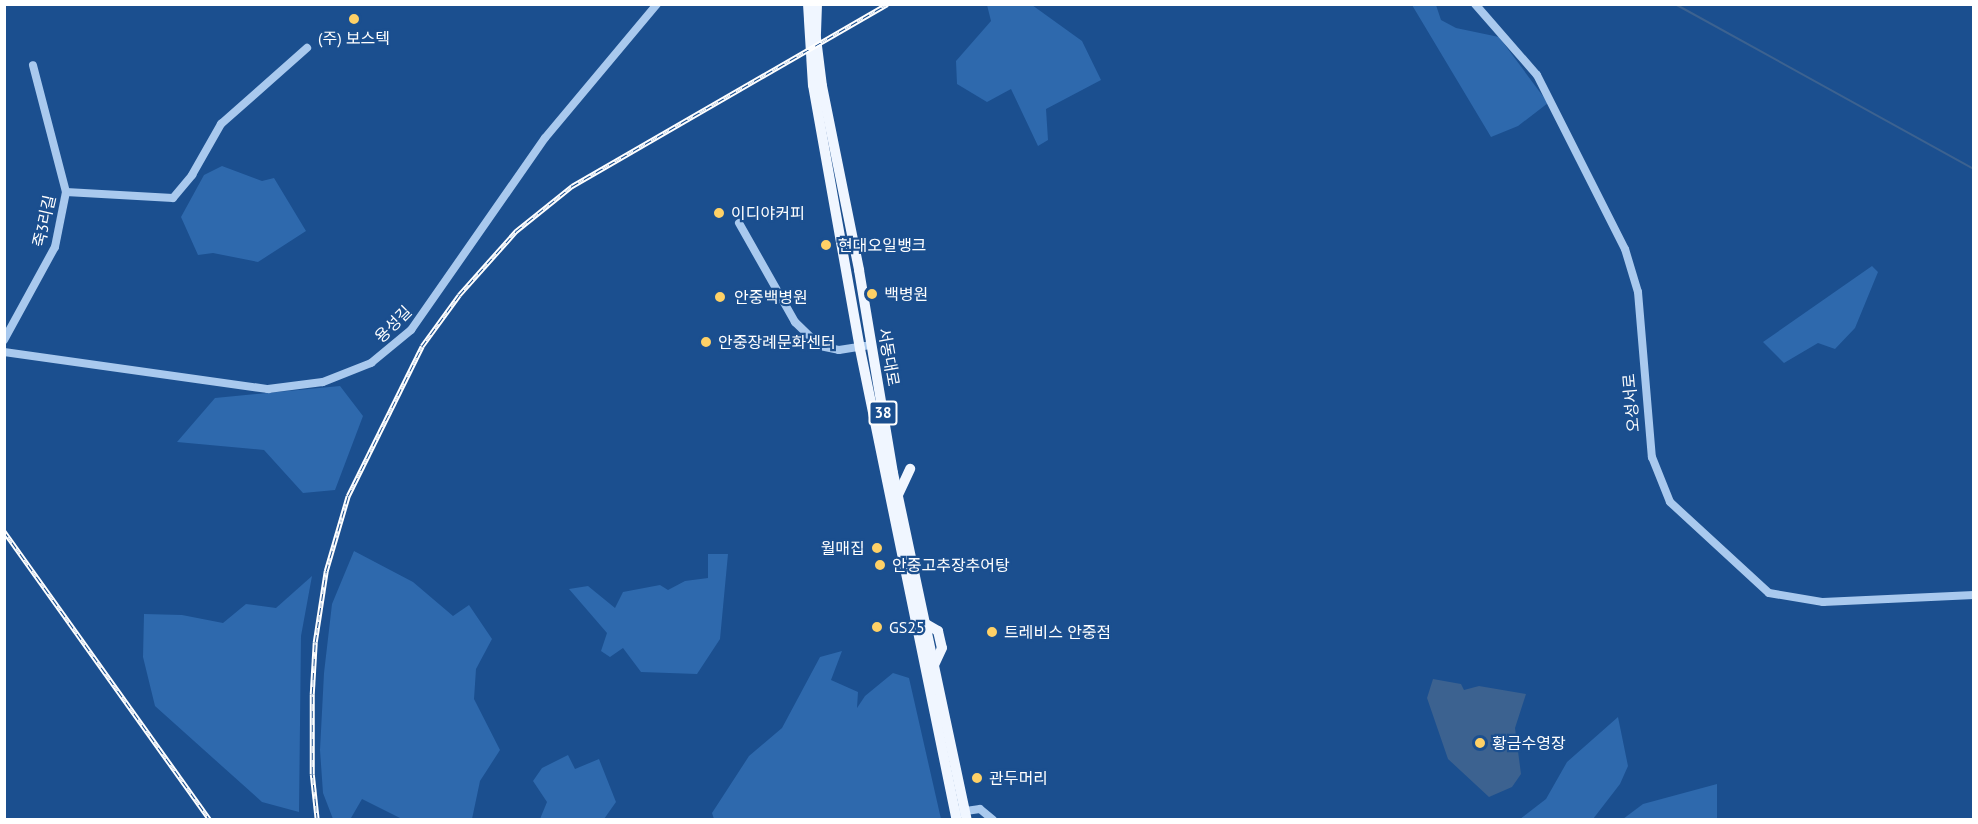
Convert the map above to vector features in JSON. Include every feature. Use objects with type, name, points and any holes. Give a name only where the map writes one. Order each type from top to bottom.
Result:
[{"type":"main road","name":"서동대로","points":[[808,4],[813,86],[860,349],[961,816]]},
{"type":"main road","name":"서동대로","points":[[817,4],[816,39],[822,86],[872,345],[898,495],[926,624],[961,816]]},
{"type":"main road","points":[[898,495],[910,469]]},
{"type":"street","name":"용성길","points":[[4,351],[268,389],[324,382],[371,363],[392,349],[418,322],[545,138],[657,4]]},
{"type":"street","name":"오성서로","points":[[1475,4],[1537,75],[1625,249],[1638,292],[1652,457],[1670,502],[1757,586],[1769,593],[1823,602],[1974,595]]},
{"type":"street","points":[[66,192],[173,198],[192,175],[221,124],[307,48]]},
{"type":"street","name":"죽3리길","points":[[4,340],[55,247],[66,192],[33,65]]},
{"type":"street","points":[[740,223],[795,322],[820,346],[860,349],[872,345]]},
{"type":"street","points":[[961,816],[980,809],[993,819]]},
{"type":"shaded area","points":[[987,5],[1032,5],[1082,41],[1101,80],[1046,109],[1048,140],[1038,146],[1011,89],[987,102],[957,84],[956,61],[991,21]]},
{"type":"shaded area","points":[[1412,5],[1436,5],[1441,20],[1456,28],[1499,37],[1548,103],[1518,126],[1491,137]]},
{"type":"shaded area","points":[[222,166],[262,181],[274,178],[306,231],[258,262],[213,253],[198,255],[181,217],[204,175]]},
{"type":"shaded area","points":[[1872,266],[1878,272],[1855,328],[1835,349],[1818,343],[1784,363],[1763,342]]},
{"type":"shaded area","points":[[340,386],[363,416],[335,490],[303,493],[264,450],[177,442],[215,398]]},
{"type":"shaded area","points":[[354,551],[413,582],[453,616],[469,605],[492,639],[476,669],[474,699],[500,750],[480,781],[472,819],[402,819],[362,799],[351,818],[353,819],[333,819],[323,793],[320,750],[324,673],[332,604]]},
{"type":"shaded area","points":[[708,554],[728,554],[720,639],[697,674],[641,672],[623,648],[610,657],[601,651],[607,633],[569,589],[588,586],[615,608],[623,592],[660,585],[668,590],[685,581],[708,578]]},
{"type":"shaded area","points":[[312,576],[301,636],[299,812],[262,802],[155,706],[143,657],[144,614],[182,615],[223,623],[246,604],[276,608]]},
{"type":"shaded area","points":[[842,651],[831,680],[858,692],[857,708],[865,696],[893,673],[909,678],[941,819],[714,819],[712,813],[749,756],[782,728],[820,657]]},
{"type":"shaded area","name":"황금수영장","points":[[1433,679],[1461,684],[1464,690],[1479,686],[1526,694],[1515,728],[1521,774],[1512,787],[1489,797],[1448,759],[1427,698]]},
{"type":"shaded area","points":[[1618,717],[1628,766],[1620,784],[1593,819],[1520,819],[1546,799],[1567,762]]},
{"type":"shaded area","points":[[568,755],[575,769],[599,759],[616,802],[604,819],[540,819],[547,802],[533,781],[542,768]]},
{"type":"shaded area","points":[[1717,784],[1717,819],[1623,819],[1643,804]]},
{"type":"waterway","points":[[1675,4],[1974,169]]},
{"type":"railway","points":[[317,820],[312,774],[312,694],[315,642],[326,571],[348,496],[422,346],[459,295],[516,231],[572,186],[887,4]]},
{"type":"railway","points":[[4,531],[210,820]]},
{"type":"place","name":"(주) 보스텍","points":[[354,19]]},
{"type":"place","name":"이디야커피","points":[[719,213]]},
{"type":"place","name":"현대오일뱅크","points":[[826,245]]},
{"type":"place","name":"백병원","points":[[872,294]]},
{"type":"place","name":"안중백병원","points":[[720,297]]},
{"type":"place","name":"안중장례문화센터","points":[[706,342]]},
{"type":"place","name":"월매집","points":[[877,548]]},
{"type":"place","name":"안중고추장추어탕","points":[[880,565]]},
{"type":"place","name":"GS25","points":[[877,627]]},
{"type":"place","name":"트레비스 안중점","points":[[992,632]]},
{"type":"place","name":"황금수영장","points":[[1480,743]]},
{"type":"place","name":"관두머리","points":[[977,778]]}]
